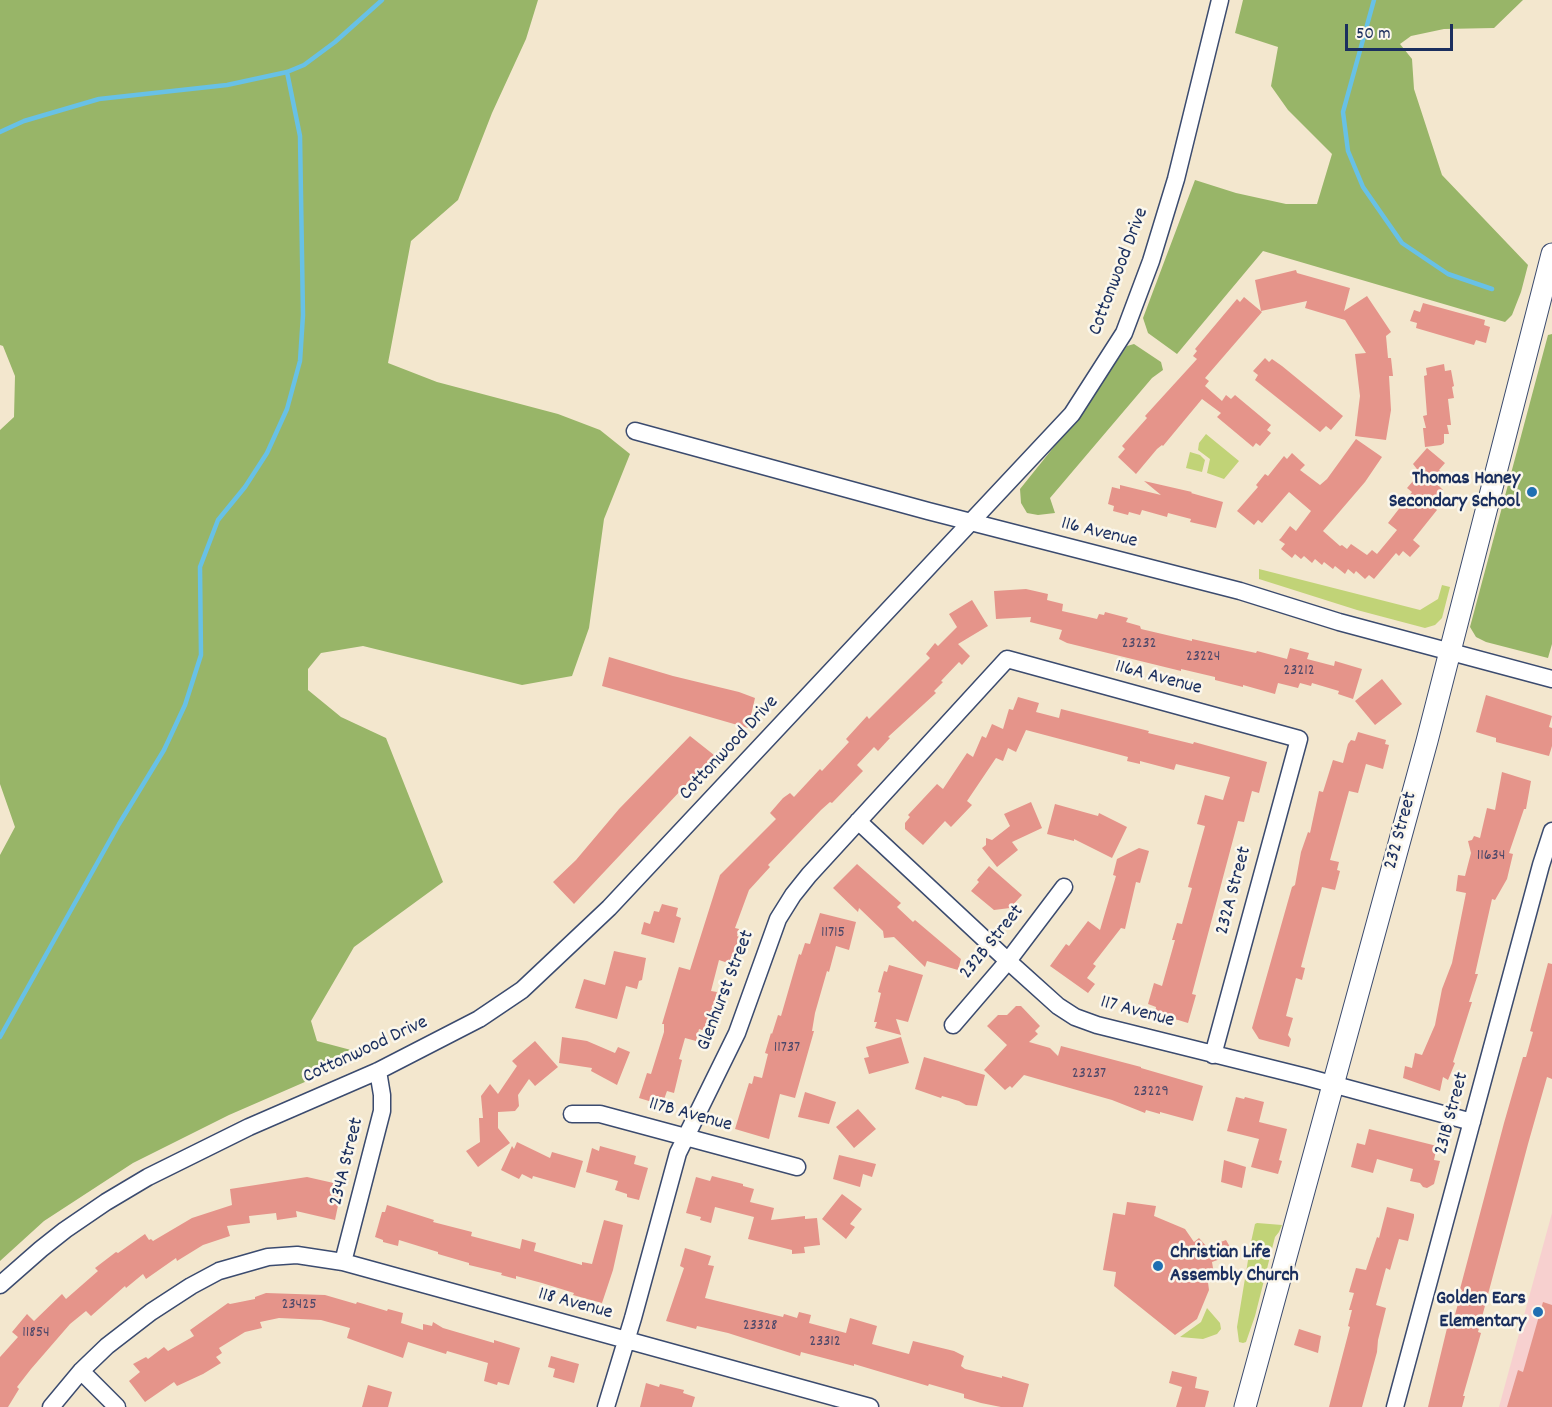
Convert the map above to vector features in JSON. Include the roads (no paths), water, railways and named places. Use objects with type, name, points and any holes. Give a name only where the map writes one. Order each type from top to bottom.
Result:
[{"type":"main road","name":"232 Street","points":[[1245,1407],[1450,652],[1552,254]]},
{"type":"street","name":"Cottonwood Drive","points":[[0,1285],[65,1230],[148,1177],[249,1127],[378,1071],[494,1010],[522,990],[583,934],[1072,414],[1124,333],[1151,261],[1176,179],[1220,0]]},
{"type":"street","name":"116 Avenue","points":[[635,431],[972,522],[1240,591],[1339,622],[1552,679]]},
{"type":"street","name":"116A Avenue","points":[[1007,659],[1299,739]]},
{"type":"street","name":"Glenhurst Street","points":[[606,1407],[678,1153],[737,1033],[778,920],[799,885],[1007,659]]},
{"type":"street","name":"232A Street","points":[[1213,1055],[1299,739]]},
{"type":"street","name":"117 Avenue","points":[[858,821],[1008,961],[1058,1006],[1075,1017],[1472,1122]]},
{"type":"street","name":"231B Street","points":[[1395,1407],[1552,831]]},
{"type":"street","name":"232B Street","points":[[953,1025],[1008,961],[1064,887]]},
{"type":"street","name":"234A Street","points":[[343,1262],[379,1126],[382,1105],[378,1071]]},
{"type":"street","name":"117B Avenue","points":[[572,1114],[600,1114],[797,1167]]},
{"type":"street","name":"118 Avenue","points":[[51,1407],[81,1371],[107,1346],[129,1328],[191,1286],[219,1271],[268,1257],[297,1255],[343,1262],[870,1407]]},
{"type":"street","points":[[81,1371],[117,1407]]},
{"type":"waterway","points":[[0,132],[24,121],[99,99],[227,85],[287,72],[304,65],[335,42],[382,0]]},
{"type":"waterway","points":[[1374,0],[1343,112],[1348,151],[1363,187],[1402,243],[1448,274],[1492,289]]},
{"type":"waterway","points":[[0,1037],[119,824],[164,750],[185,705],[201,655],[200,567],[218,520],[245,487],[267,453],[287,409],[300,361],[303,315],[300,136],[287,72]]},
{"type":"place","name":"Thomas Haney Secondary School","points":[[1532,492]]},
{"type":"place","name":"Christian Life Assembly Church","points":[[1158,1266]]},
{"type":"place","name":"Golden Ears Elementary","points":[[1538,1312]]}]
